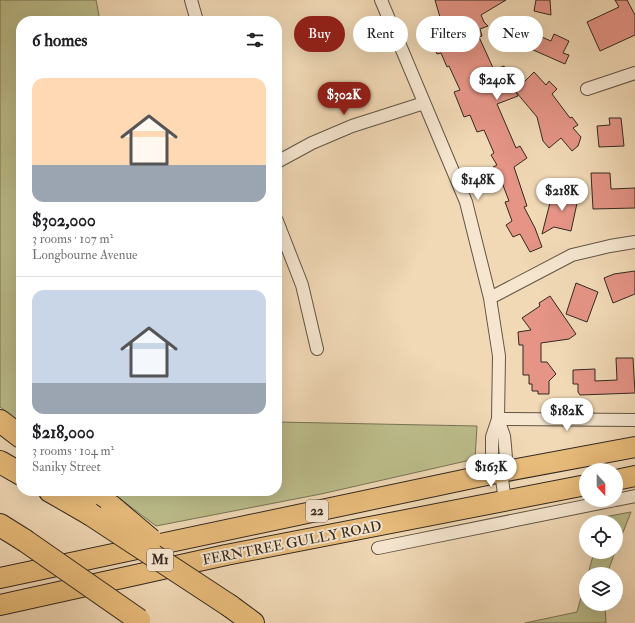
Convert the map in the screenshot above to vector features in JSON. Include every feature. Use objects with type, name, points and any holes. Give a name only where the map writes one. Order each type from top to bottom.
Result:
[{"type":"highway","points":[[0,421],[16,434]]},
{"type":"highway","points":[[0,462],[16,471]]},
{"type":"highway","name":"M1","points":[[59,496],[90,514],[230,606],[253,623]]},
{"type":"highway","points":[[98,496],[112,506],[230,606]]},
{"type":"highway","points":[[0,524],[142,621]]},
{"type":"main road","name":"FERNTREE GULLY ROAD","points":[[0,578],[501,472],[635,447]]},
{"type":"main road","points":[[623,479],[635,476]]},
{"type":"main road","name":"FERNTREE GULLY ROAD","points":[[0,605],[226,555],[579,486]]},
{"type":"street","points":[[191,0],[196,16]]},
{"type":"street","points":[[381,0],[466,202],[490,298],[499,356],[498,419],[492,437],[492,454],[493,461],[501,472],[505,501]]},
{"type":"street","points":[[587,89],[635,72]]},
{"type":"street","points":[[282,159],[312,143],[352,126],[424,104]]},
{"type":"street","points":[[282,234],[302,285],[317,349]]},
{"type":"street","points":[[490,298],[572,255],[635,242]]},
{"type":"street","points":[[498,419],[635,420]]},
{"type":"street","points":[[556,491],[579,504]]},
{"type":"street","points":[[623,498],[635,496]]},
{"type":"street","points":[[378,548],[579,507]]},
{"type":"green space","points":[[0,0],[96,0],[99,16],[16,16],[16,419],[0,407]]},
{"type":"green space","points":[[282,422],[477,426],[475,459],[321,494],[156,526],[117,496],[282,496]]},
{"type":"green space","points":[[631,512],[623,532],[623,515],[615,515]]},
{"type":"green space","points":[[592,559],[612,559],[610,567],[590,567]]},
{"type":"green space","points":[[579,605],[579,611],[605,611],[606,623],[525,623],[577,612]]},
{"type":"building","points":[[435,0],[506,0],[481,15],[484,22],[488,26],[480,29],[480,16],[440,16]]},
{"type":"building","points":[[536,0],[550,0],[551,15],[534,11]]},
{"type":"building","points":[[615,0],[627,0],[635,15],[635,35],[600,51],[587,22],[619,7]]},
{"type":"building","points":[[554,34],[569,41],[563,53],[569,55],[565,64],[538,52],[543,52],[543,38],[551,41]]},
{"type":"building","points":[[480,39],[494,70],[504,66],[515,91],[534,72],[546,85],[549,81],[557,89],[552,94],[570,118],[572,117],[578,125],[573,128],[581,137],[578,146],[572,151],[561,138],[549,148],[543,141],[537,117],[516,92],[518,96],[497,104],[516,148],[520,146],[527,158],[514,167],[527,206],[524,207],[535,228],[542,247],[530,252],[520,234],[513,237],[506,225],[512,221],[505,202],[509,201],[501,180],[493,167],[497,165],[491,155],[494,153],[484,130],[477,132],[470,115],[464,117],[454,92],[460,90],[441,53],[437,54],[436,52],[480,52]]},
{"type":"building","points":[[609,118],[621,118],[624,146],[599,147],[597,126],[610,125]]},
{"type":"building","points":[[591,173],[610,173],[611,189],[635,188],[635,208],[593,209]]},
{"type":"building","points":[[564,190],[579,194],[571,231],[554,227],[542,234],[552,195],[563,198]]},
{"type":"building","points":[[635,271],[635,294],[613,303],[604,278],[614,274]]},
{"type":"building","points":[[576,283],[598,292],[587,322],[566,314]]},
{"type":"building","points":[[550,296],[576,334],[569,339],[541,343],[541,362],[547,362],[556,374],[549,381],[549,394],[538,394],[538,391],[532,391],[532,384],[529,384],[529,375],[523,375],[523,345],[519,345],[518,332],[531,330],[522,318],[540,306],[539,303]]},
{"type":"building","points":[[616,358],[633,358],[635,393],[580,395],[578,392],[578,384],[573,384],[573,370],[595,369],[595,381],[617,380]]}]
